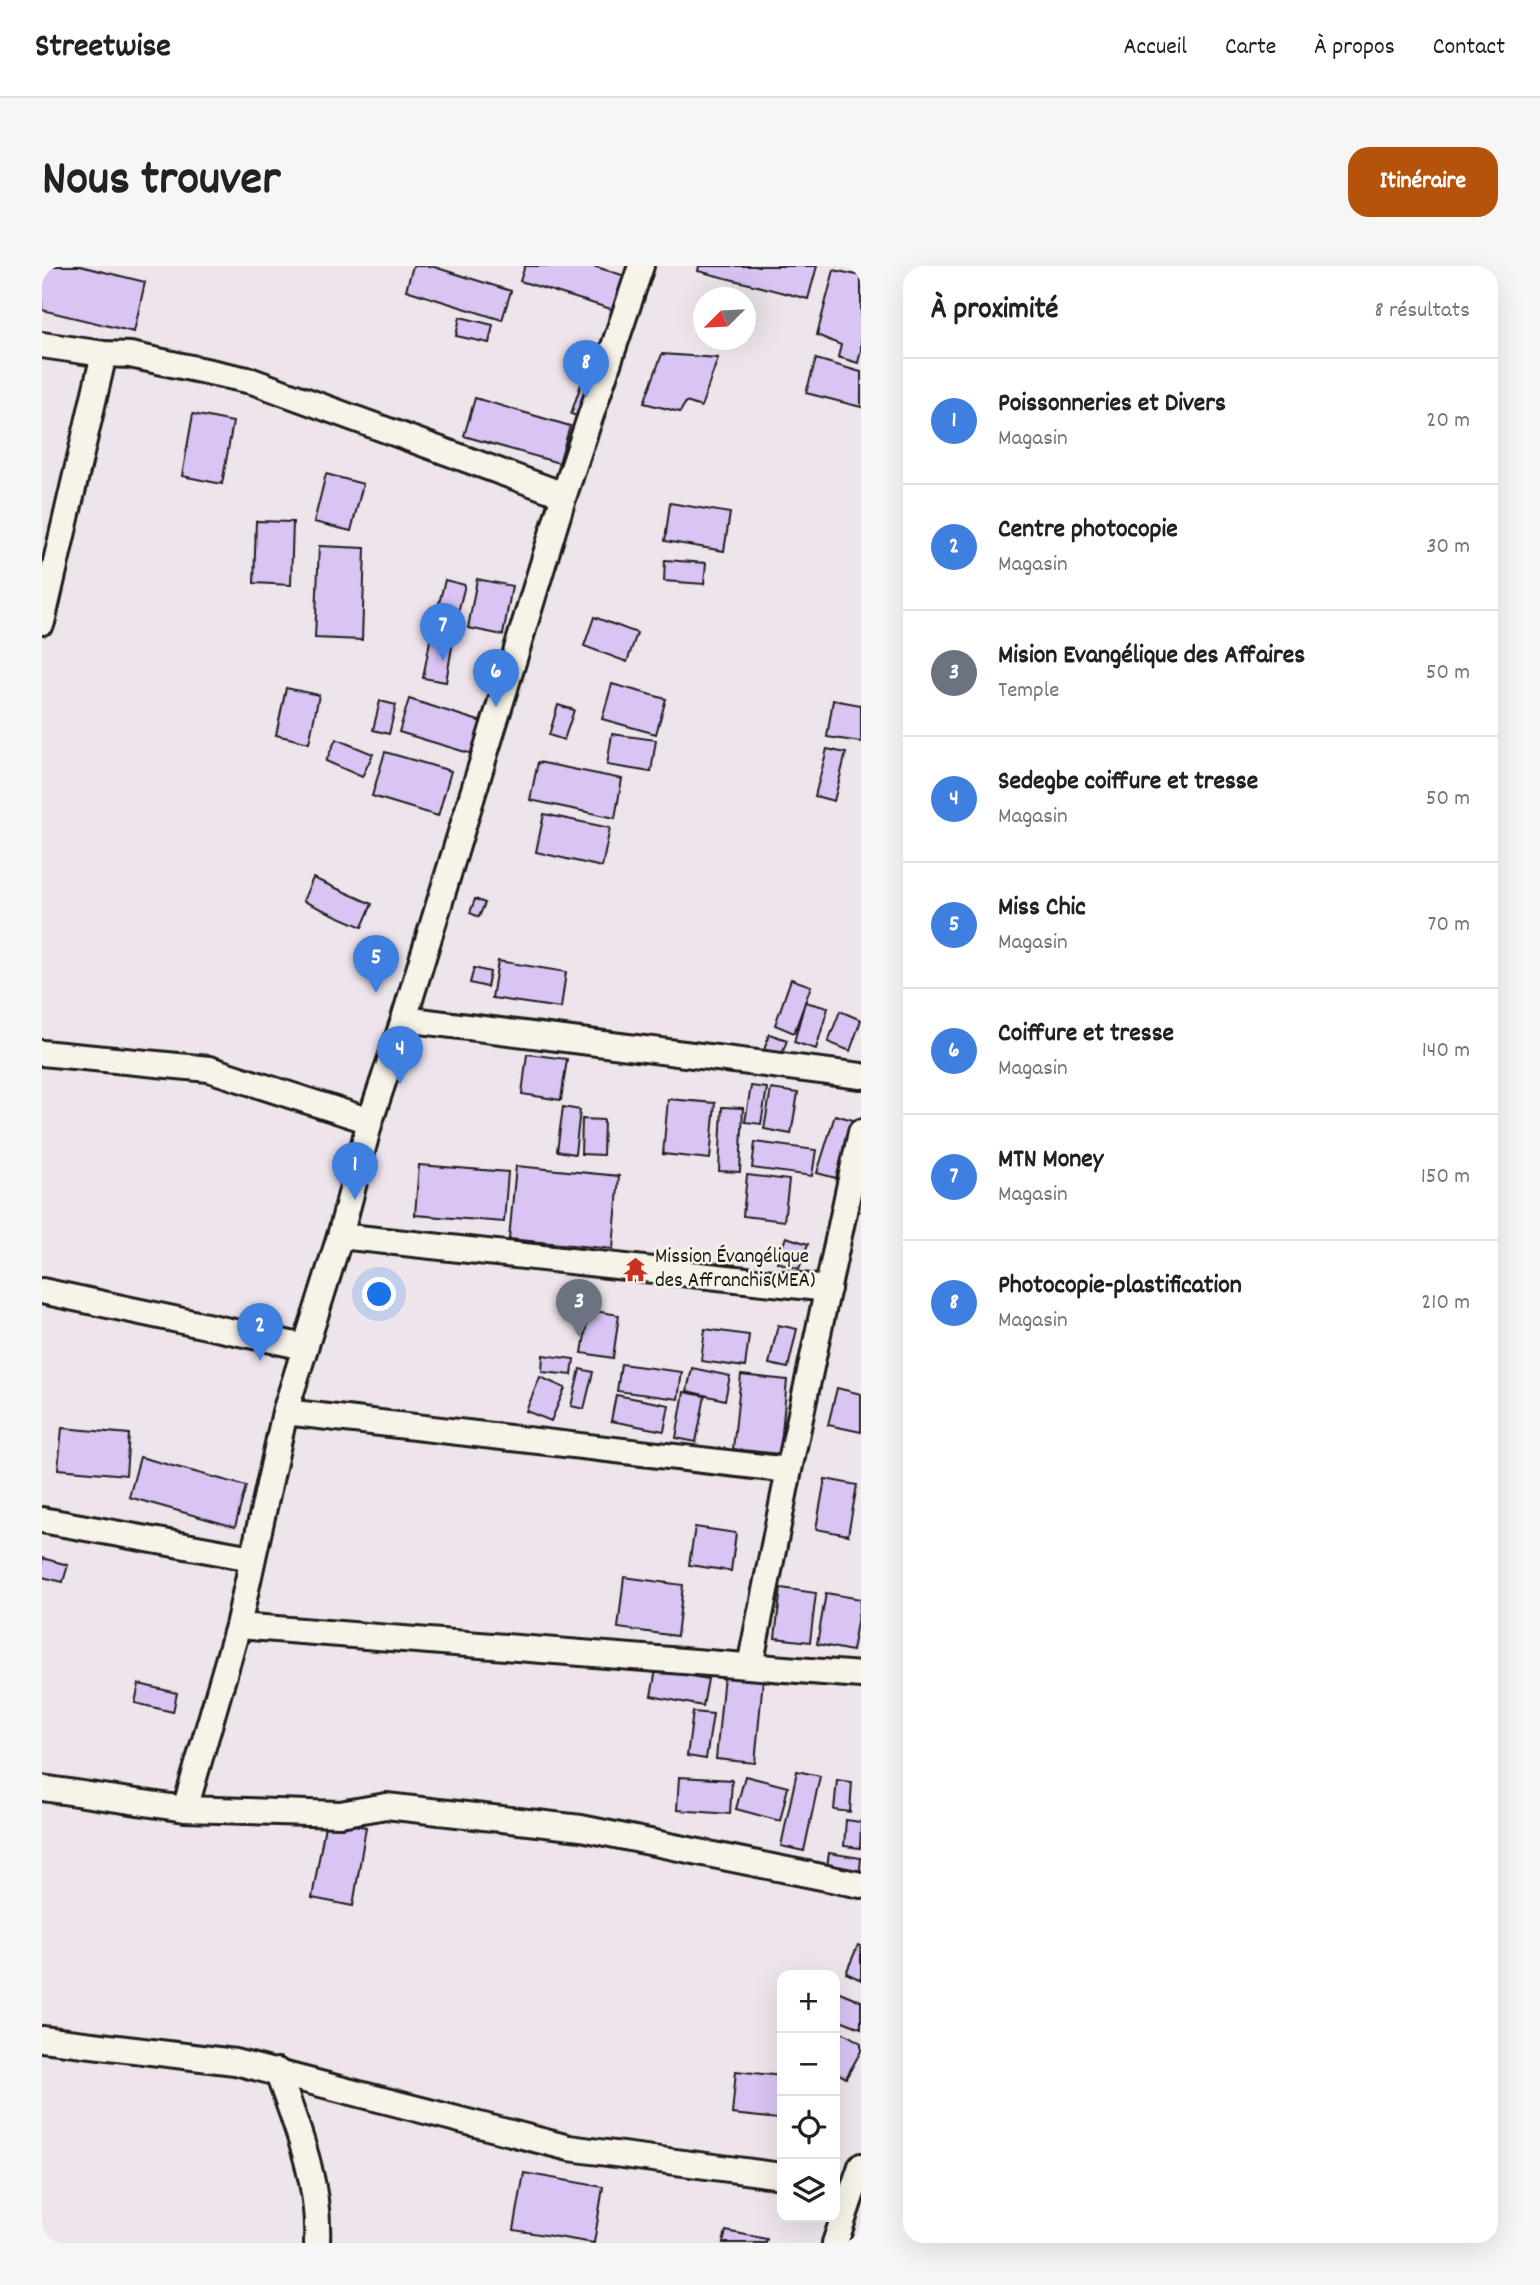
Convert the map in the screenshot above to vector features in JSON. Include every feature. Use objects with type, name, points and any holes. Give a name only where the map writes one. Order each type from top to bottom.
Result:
[{"type":"street","points":[[185,1809],[238,1626],[285,1412],[340,1236],[370,1121],[404,1019],[564,495],[641,266]]},
{"type":"street","points":[[42,345],[130,355],[252,382],[564,495]]},
{"type":"street","points":[[42,622],[104,354]]},
{"type":"street","points":[[404,1019],[861,1076]]},
{"type":"street","points":[[42,1053],[209,1069],[370,1121]]},
{"type":"street","points":[[750,1666],[861,1132]]},
{"type":"street","points":[[340,1236],[828,1289]]},
{"type":"street","points":[[42,1291],[306,1346]]},
{"type":"street","points":[[285,1412],[789,1470]]},
{"type":"street","points":[[42,1520],[252,1558]]},
{"type":"street","points":[[238,1626],[861,1675]]},
{"type":"street","points":[[42,1788],[185,1809],[340,1814],[386,1806],[581,1828],[861,1885]]},
{"type":"street","points":[[42,2039],[235,2062],[569,2148],[777,2175]]},
{"type":"street","points":[[277,2071],[307,2153],[313,2182],[317,2243]]},
{"type":"street","points":[[835,2243],[853,2181]]},
{"type":"building","points":[[42,266],[80,266],[145,282],[134,332],[42,310]]},
{"type":"building","points":[[413,266],[431,266],[511,291],[502,320],[406,290]]},
{"type":"building","points":[[525,266],[593,266],[635,279],[624,313],[520,281]]},
{"type":"building","points":[[699,266],[817,266],[808,299],[698,271]]},
{"type":"building","points":[[834,270],[861,276],[861,350],[858,363],[838,357],[841,345],[817,335]]},
{"type":"building","points":[[460,317],[493,325],[489,343],[456,336]]},
{"type":"building","points":[[594,346],[610,351],[587,420],[571,414]]},
{"type":"building","points":[[662,354],[718,358],[701,407],[686,402],[680,412],[644,403]]},
{"type":"building","points":[[816,359],[861,372],[861,407],[806,393]]},
{"type":"building","points":[[475,398],[570,426],[559,463],[464,436]]},
{"type":"building","points":[[193,414],[233,422],[222,484],[182,476]]},
{"type":"building","points":[[326,474],[363,484],[351,531],[314,522]]},
{"type":"building","points":[[670,503],[730,513],[724,551],[665,541]]},
{"type":"building","points":[[256,521],[293,522],[291,585],[254,583]]},
{"type":"building","points":[[319,546],[365,548],[362,640],[315,638]]},
{"type":"building","points":[[665,560],[706,563],[704,584],[664,581]]},
{"type":"building","points":[[477,579],[512,586],[503,635],[468,628]]},
{"type":"building","points":[[445,580],[465,585],[456,620],[436,615]]},
{"type":"building","points":[[594,617],[637,633],[627,662],[584,646]]},
{"type":"building","points":[[432,630],[454,635],[446,682],[423,678]]},
{"type":"building","points":[[612,684],[666,699],[656,734],[602,719]]},
{"type":"building","points":[[286,688],[319,695],[309,743],[276,735]]},
{"type":"building","points":[[409,699],[482,722],[472,754],[399,732]]},
{"type":"building","points":[[833,700],[861,705],[861,742],[827,737]]},
{"type":"building","points":[[380,701],[396,705],[389,734],[373,730]]},
{"type":"building","points":[[558,705],[574,710],[564,740],[549,735]]},
{"type":"building","points":[[612,734],[656,740],[651,772],[607,765]]},
{"type":"building","points":[[336,739],[373,754],[362,777],[326,761]]},
{"type":"building","points":[[827,749],[846,753],[834,801],[815,796]]},
{"type":"building","points":[[385,752],[451,771],[438,816],[372,796]]},
{"type":"building","points":[[538,762],[622,779],[615,818],[530,800]]},
{"type":"building","points":[[544,814],[610,828],[602,867],[536,852]]},
{"type":"building","points":[[313,878],[372,904],[362,927],[303,901]]},
{"type":"building","points":[[475,899],[485,903],[479,917],[470,913]]},
{"type":"building","points":[[498,961],[566,972],[561,1008],[492,998]]},
{"type":"building","points":[[474,968],[490,972],[487,987],[470,983]]},
{"type":"building","points":[[791,979],[811,986],[794,1033],[775,1025]]},
{"type":"building","points":[[805,1002],[828,1008],[816,1049],[794,1042]]},
{"type":"building","points":[[840,1011],[861,1020],[850,1051],[828,1042]]},
{"type":"building","points":[[769,1034],[787,1040],[780,1060],[763,1054]]},
{"type":"building","points":[[527,1054],[567,1059],[561,1100],[522,1094]]},
{"type":"building","points":[[751,1086],[767,1088],[761,1124],[745,1122]]},
{"type":"building","points":[[771,1089],[798,1093],[791,1134],[764,1129]]},
{"type":"building","points":[[668,1099],[715,1103],[710,1159],[663,1154]]},
{"type":"building","points":[[563,1107],[580,1110],[575,1154],[557,1151]]},
{"type":"building","points":[[722,1107],[743,1108],[740,1172],[719,1171]]},
{"type":"building","points":[[835,1115],[853,1120],[836,1178],[817,1173]]},
{"type":"building","points":[[582,1119],[604,1120],[603,1155],[581,1154]]},
{"type":"building","points":[[755,1142],[816,1150],[812,1176],[752,1168]]},
{"type":"building","points":[[419,1165],[508,1172],[504,1222],[415,1215]]},
{"type":"building","points":[[516,1166],[619,1176],[613,1249],[509,1239]]},
{"type":"building","points":[[747,1175],[789,1180],[784,1221],[743,1216]]},
{"type":"building","points":[[786,1237],[808,1244],[799,1269],[777,1262]]},
{"type":"building","points":[[589,1310],[619,1315],[613,1358],[582,1353]]},
{"type":"building","points":[[778,1325],[797,1329],[788,1368],[769,1364]]},
{"type":"building","points":[[705,1329],[749,1335],[745,1367],[701,1361]]},
{"type":"building","points":[[543,1355],[574,1359],[572,1375],[542,1372]]},
{"type":"building","points":[[621,1364],[682,1372],[678,1399],[617,1391]]},
{"type":"building","points":[[692,1368],[730,1376],[725,1400],[687,1391]]},
{"type":"building","points":[[580,1369],[593,1372],[584,1409],[571,1406]]},
{"type":"building","points":[[741,1375],[787,1380],[780,1454],[733,1449]]},
{"type":"building","points":[[540,1377],[565,1388],[551,1421],[526,1411]]},
{"type":"building","points":[[837,1388],[861,1394],[861,1432],[828,1425]]},
{"type":"building","points":[[684,1392],[705,1396],[696,1442],[676,1438]]},
{"type":"building","points":[[616,1395],[669,1405],[664,1431],[611,1421]]},
{"type":"building","points":[[62,1428],[129,1434],[126,1475],[58,1469]]},
{"type":"building","points":[[140,1457],[246,1486],[235,1527],[129,1497]]},
{"type":"building","points":[[825,1479],[857,1485],[848,1535],[816,1529]]},
{"type":"building","points":[[695,1527],[736,1533],[731,1571],[689,1565]]},
{"type":"building","points":[[42,1558],[68,1565],[63,1582],[42,1577]]},
{"type":"building","points":[[624,1577],[683,1585],[677,1636],[618,1628]]},
{"type":"building","points":[[781,1588],[816,1593],[810,1642],[775,1638]]},
{"type":"building","points":[[826,1593],[861,1599],[852,1651],[817,1644]]},
{"type":"building","points":[[656,1670],[708,1679],[703,1706],[651,1696]]},
{"type":"building","points":[[724,1675],[763,1679],[755,1763],[716,1759]]},
{"type":"building","points":[[139,1684],[177,1693],[173,1712],[135,1703]]},
{"type":"building","points":[[693,1712],[713,1714],[706,1759],[687,1756]]},
{"type":"building","points":[[797,1771],[820,1776],[804,1851],[781,1846]]},
{"type":"building","points":[[745,1776],[788,1787],[780,1821],[736,1809]]},
{"type":"building","points":[[679,1777],[732,1780],[730,1814],[677,1810]]},
{"type":"building","points":[[837,1780],[852,1782],[850,1812],[834,1810]]},
{"type":"building","points":[[326,1820],[366,1827],[353,1906],[312,1898]]},
{"type":"building","points":[[846,1820],[861,1822],[860,1848],[844,1846]]},
{"type":"building","points":[[829,1853],[861,1858],[859,1879],[826,1873]]},
{"type":"building","points":[[858,1945],[861,1946],[861,1980],[846,1973]]},
{"type":"building","points":[[840,1992],[861,2001],[861,2028],[840,2020]]},
{"type":"building","points":[[840,2031],[861,2043],[861,2051],[846,2078],[840,2075]]},
{"type":"building","points":[[736,2071],[777,2075],[777,2119],[732,2114]]},
{"type":"building","points":[[524,2173],[603,2187],[594,2243],[514,2230]]},
{"type":"building","points":[[726,2231],[767,2239],[766,2243],[723,2243]]},
{"type":"place","name":"Photocopie-plastification","points":[[586,398]]},
{"type":"place","name":"MTN Money","points":[[443,661]]},
{"type":"place","name":"Coiffure et tresse","points":[[496,707]]},
{"type":"place","name":"Miss Chic","points":[[376,993]]},
{"type":"place","name":"Sedegbe coiffure et tresse","points":[[400,1084]]},
{"type":"place","name":"Poissonneries et Divers","points":[[355,1200]]},
{"type":"place","name":"Mission Évangélique des Affranchis(MEA)","points":[[635,1270]]},
{"type":"place","name":"Mision Evangélique des Affaires","points":[[579,1337]]},
{"type":"place","name":"Centre photocopie","points":[[260,1361]]}]
